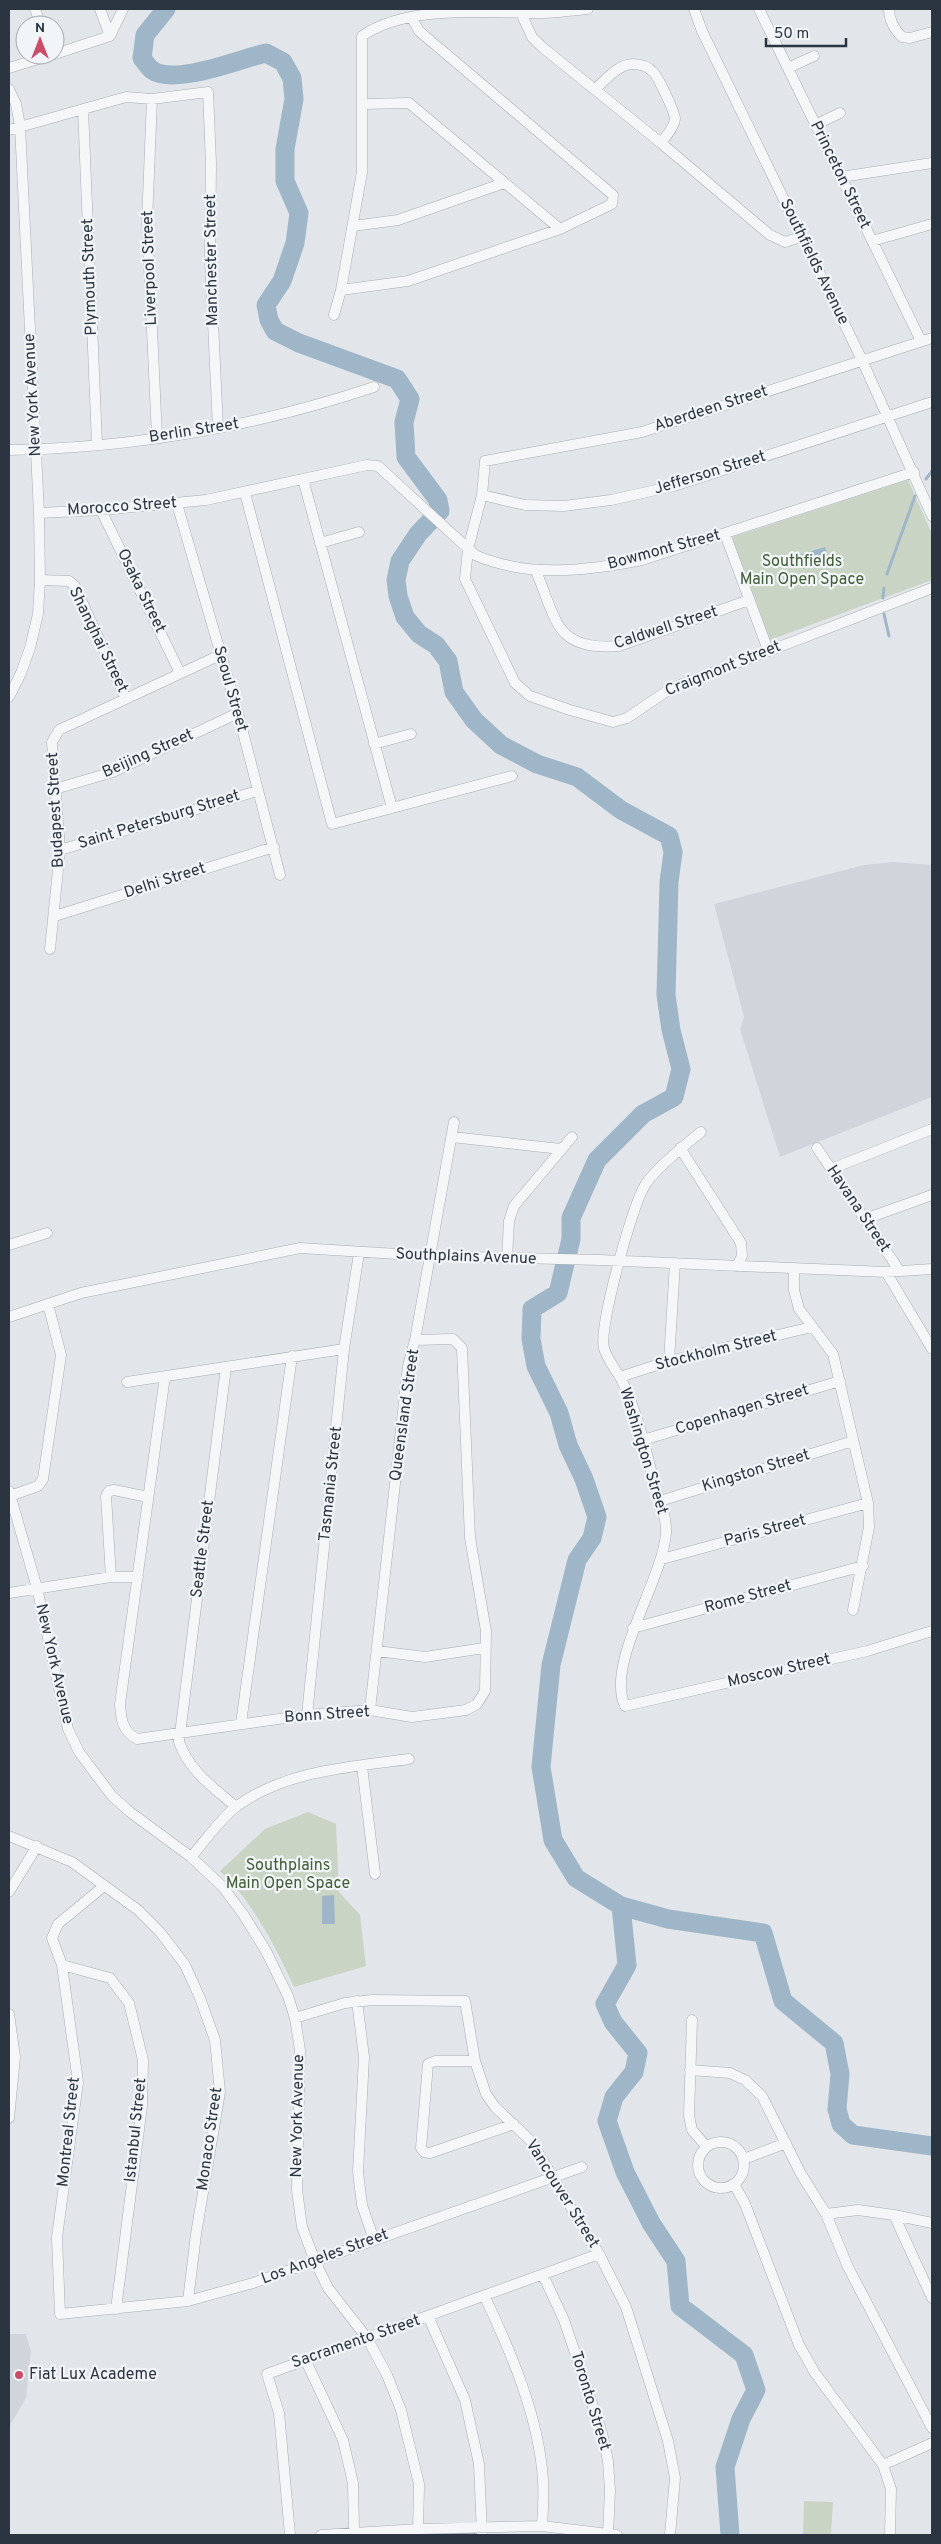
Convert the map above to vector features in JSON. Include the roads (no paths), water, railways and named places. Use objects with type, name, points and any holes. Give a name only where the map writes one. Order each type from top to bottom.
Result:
[{"type":"street","points":[[100,9],[110,36]]},
{"type":"street","points":[[65,50],[110,36],[123,9]]},
{"type":"street","points":[[334,315],[341,290],[362,172],[362,36],[376,26],[464,10],[545,13],[588,9]]},
{"type":"street","name":"Southfields Avenue","points":[[694,9],[702,31],[889,417],[932,516]]},
{"type":"street","name":"Princeton Street","points":[[759,9],[921,341]]},
{"type":"street","points":[[889,9],[889,16],[902,37],[910,38],[932,32]]},
{"type":"street","points":[[521,13],[532,37],[770,235],[785,242],[801,237]]},
{"type":"street","points":[[341,290],[408,281],[560,229],[612,204],[613,195],[420,31],[412,18]]},
{"type":"street","points":[[788,68],[814,56]]},
{"type":"street","points":[[595,89],[620,68],[632,64],[646,66],[655,74],[675,120],[672,128],[661,143]]},
{"type":"street","name":"New York Avenue","points":[[9,89],[16,104],[20,126],[39,513],[40,580],[38,614],[30,648],[9,698]]},
{"type":"street","name":"Manchester Street","points":[[152,100],[208,92],[211,163],[210,259],[218,428]]},
{"type":"street","points":[[9,130],[126,97],[152,100]]},
{"type":"street","name":"Liverpool Street","points":[[152,100],[147,222],[158,437]]},
{"type":"street","points":[[362,104],[409,103],[560,229]]},
{"type":"street","name":"Plymouth Street","points":[[83,109],[97,444]]},
{"type":"street","points":[[815,125],[840,112]]},
{"type":"street","points":[[841,176],[932,163]]},
{"type":"street","points":[[353,226],[398,220],[504,183]]},
{"type":"street","points":[[872,241],[932,224]]},
{"type":"street","name":"Aberdeen Street","points":[[485,461],[642,432],[932,338]]},
{"type":"street","name":"Berlin Street","points":[[9,450],[36,450],[97,444],[218,428],[294,412],[374,388]]},
{"type":"street","name":"Jefferson Street","points":[[482,495],[525,505],[564,506],[611,500],[674,486],[932,402]]},
{"type":"street","name":"Craigmont Street","points":[[485,461],[482,495],[468,549],[466,579],[515,683],[530,696],[570,710],[613,722],[627,718],[670,689],[932,588]]},
{"type":"street","name":"Bowmont Street","points":[[206,500],[367,465],[378,466],[475,555],[492,563],[536,570],[566,570],[642,560],[914,472]]},
{"type":"street","points":[[303,479],[392,808]]},
{"type":"street","points":[[245,493],[332,824],[512,776]]},
{"type":"street","name":"Morocco Street","points":[[39,513],[101,510],[206,500]]},
{"type":"street","name":"Seoul Street","points":[[177,504],[238,713],[280,875]]},
{"type":"street","name":"Osaka Street","points":[[101,510],[180,673]]},
{"type":"street","points":[[320,543],[359,532]]},
{"type":"street","points":[[725,534],[768,650]]},
{"type":"street","name":"Caldwell Street","points":[[536,570],[562,632],[578,644],[598,647],[620,646],[749,600]]},
{"type":"street","name":"Shanghai Street","points":[[40,580],[69,581],[75,586],[126,699]]},
{"type":"street","name":"Budapest Street","points":[[50,949],[55,916],[60,850],[52,742],[54,735],[59,730],[220,655]]},
{"type":"street","name":"Beijing Street","points":[[56,789],[113,772],[238,713]]},
{"type":"street","points":[[374,744],[410,734]]},
{"type":"street","name":"Saint Petersburg Street","points":[[60,850],[257,791]]},
{"type":"street","name":"Delhi Street","points":[[55,916],[274,846]]},
{"type":"street","name":"Queensland Street","points":[[370,1710],[408,1366],[415,1340],[454,1122]]},
{"type":"street","points":[[831,1169],[932,1129]]},
{"type":"street","name":"Washington Street","points":[[625,1706],[620,1690],[633,1628],[662,1559],[666,1531],[660,1501],[643,1440],[620,1377],[606,1357],[602,1331],[620,1261],[644,1187],[680,1148],[701,1132]]},
{"type":"street","points":[[452,1137],[561,1149]]},
{"type":"street","points":[[507,1259],[509,1221],[514,1206],[572,1137]]},
{"type":"street","points":[[680,1148],[741,1242],[742,1256],[737,1266]]},
{"type":"street","name":"Havana Street","points":[[817,1148],[899,1270]]},
{"type":"street","points":[[865,1219],[932,1195]]},
{"type":"street","points":[[9,1245],[47,1233]]},
{"type":"street","name":"Southplains Avenue","points":[[9,1317],[82,1293],[300,1248],[430,1256],[600,1260],[886,1272],[932,1269]]},
{"type":"street","name":"Tasmania Street","points":[[307,1715],[344,1349],[359,1253]]},
{"type":"street","points":[[669,1361],[675,1263]]},
{"type":"street","points":[[794,1268],[795,1298],[812,1327],[833,1354],[868,1503],[869,1527],[863,1566],[852,1610]]},
{"type":"street","points":[[886,1272],[928,1337],[932,1349]]},
{"type":"street","points":[[9,1494],[38,1486],[43,1479],[61,1354],[48,1304]]},
{"type":"street","name":"Stockholm Street","points":[[620,1377],[669,1361],[812,1327]]},
{"type":"street","name":"Bonn Street","points":[[165,1376],[120,1704],[122,1724],[130,1735],[137,1738],[307,1715],[370,1710],[412,1717],[466,1710],[477,1704],[485,1691],[484,1616],[470,1538],[462,1348],[453,1339],[415,1340]]},
{"type":"street","points":[[127,1382],[344,1349]]},
{"type":"street","points":[[241,1723],[292,1356]]},
{"type":"street","name":"Seattle Street","points":[[226,1366],[180,1742],[184,1757],[190,1767],[236,1807]]},
{"type":"street","name":"Copenhagen Street","points":[[643,1440],[840,1381]]},
{"type":"street","name":"Kingston Street","points":[[660,1501],[853,1441]]},
{"type":"street","points":[[111,1577],[106,1496],[114,1490],[148,1498]]},
{"type":"street","name":"New York Avenue","points":[[9,1494],[37,1588],[68,1730],[79,1752],[112,1796],[130,1812],[190,1857],[222,1886],[243,1914],[280,1977],[295,2018],[300,2050],[301,2086],[297,2190],[302,2226],[314,2261],[328,2288],[367,2338],[401,2410],[412,2448],[419,2484],[418,2532]]},
{"type":"street","name":"Paris Street","points":[[662,1559],[868,1503]]},
{"type":"street","name":"Rome Street","points":[[633,1628],[863,1566]]},
{"type":"street","points":[[9,1593],[111,1577],[138,1577]]},
{"type":"street","name":"Moscow Street","points":[[625,1706],[866,1651],[932,1631]]},
{"type":"street","points":[[377,1650],[425,1657],[484,1648]]},
{"type":"street","points":[[190,1857],[236,1807],[258,1793],[299,1776],[409,1759]]},
{"type":"street","points":[[362,1766],[375,1874]]},
{"type":"street","name":"Monaco Street","points":[[9,1836],[72,1862],[138,1910],[160,1932],[185,1965],[215,2040],[220,2092],[196,2234],[188,2301]]},
{"type":"street","points":[[9,1892],[36,1846]]},
{"type":"street","name":"Montreal Street","points":[[60,2314],[57,2237],[78,2082],[62,1964],[52,1938],[58,1924],[104,1886]]},
{"type":"street","name":"Istanbul Street","points":[[62,1964],[110,1978],[129,2003],[144,2060],[142,2106],[116,2309]]},
{"type":"street","points":[[357,2001],[364,2056],[358,2172],[362,2205],[374,2240]]},
{"type":"street","name":"Vancouver Street","points":[[295,2018],[357,2001],[465,2001],[475,2061],[486,2094],[495,2107],[532,2141],[599,2254],[626,2307],[668,2440],[675,2478],[670,2535]]},
{"type":"street","points":[[9,2014],[15,2057],[9,2118]]},
{"type":"street","points":[[692,2020],[688,2116],[692,2130],[707,2147]]},
{"type":"street","points":[[475,2061],[435,2061],[428,2064],[421,2148],[424,2152],[430,2153],[514,2124]]},
{"type":"street","points":[[690,2070],[730,2073],[745,2080],[762,2096],[801,2174],[826,2214],[848,2267],[932,2428]]},
{"type":"street","points":[[720,2142],[728,2142],[741,2152],[744,2159],[744,2170],[734,2184],[716,2187],[705,2180],[700,2174],[699,2160],[707,2147],[720,2142]]},
{"type":"street","points":[[744,2159],[786,2143]]},
{"type":"street","name":"Los Angeles Street","points":[[60,2314],[188,2301],[253,2283],[582,2167]]},
{"type":"street","points":[[734,2184],[745,2204],[799,2345],[815,2373],[882,2466],[891,2489],[890,2535]]},
{"type":"street","points":[[826,2214],[858,2210],[932,2223]]},
{"type":"street","points":[[894,2215],[932,2298]]},
{"type":"street","name":"Sacramento Street","points":[[290,2535],[279,2414],[267,2374],[599,2254]]},
{"type":"street","name":"Toronto Street","points":[[543,2275],[564,2320],[602,2433],[608,2461],[613,2535]]},
{"type":"street","points":[[484,2295],[513,2356],[534,2428],[543,2480],[542,2526]]},
{"type":"street","points":[[428,2316],[466,2400],[479,2464],[482,2531]]},
{"type":"street","points":[[305,2359],[343,2440],[353,2483],[354,2532]]},
{"type":"street","points":[[882,2466],[932,2443]]},
{"type":"street","points":[[320,2535],[354,2532],[482,2531],[542,2526],[613,2535]]},
{"type":"water","points":[[825,547],[829,560],[803,569],[799,555]]},
{"type":"water","points":[[334,1895],[335,1924],[322,1924],[322,1896]]},
{"type":"waterway","points":[[166,9],[145,35],[142,58],[152,70],[162,74],[191,73],[266,53],[283,62],[292,78],[294,99],[285,149],[285,181],[299,213],[295,243],[282,281],[266,305],[269,320],[275,331],[299,343],[397,379],[410,399],[404,422],[406,457],[438,500],[440,511],[418,534],[400,561],[396,580],[398,596],[405,617],[419,634],[436,645],[448,661],[454,692],[474,720],[501,745],[537,764],[577,777],[621,810],[669,836],[673,852],[669,882],[666,995],[671,1030],[681,1069],[674,1097],[643,1114],[597,1160],[571,1218],[571,1239],[558,1293],[532,1309],[531,1339],[536,1366],[559,1413],[568,1445],[584,1479],[597,1517],[592,1538],[577,1560],[551,1665],[541,1767],[553,1840],[576,1878],[621,1906],[668,1919],[763,1933],[783,2001],[834,2043],[840,2074],[837,2109],[841,2124],[853,2135],[932,2146]]},
{"type":"waterway","points":[[926,479],[932,471]]},
{"type":"waterway","points":[[887,574],[915,496]]},
{"type":"waterway","points":[[883,598],[884,588]]},
{"type":"waterway","points":[[884,614],[889,636]]},
{"type":"waterway","points":[[621,1906],[627,1965],[605,2004],[613,2022],[638,2053],[634,2072],[614,2097],[607,2121],[625,2172],[651,2223],[676,2261],[680,2306],[744,2355],[756,2390],[741,2419],[725,2467],[730,2535]]},
{"type":"place","name":"Fiat Lux Academe","points":[[19,2375]]},
{"type":"park label","name":"Southfields Main Open Space","points":[[802,571]]},
{"type":"park label","name":"Southplains Main Open Space","points":[[288,1875]]}]
